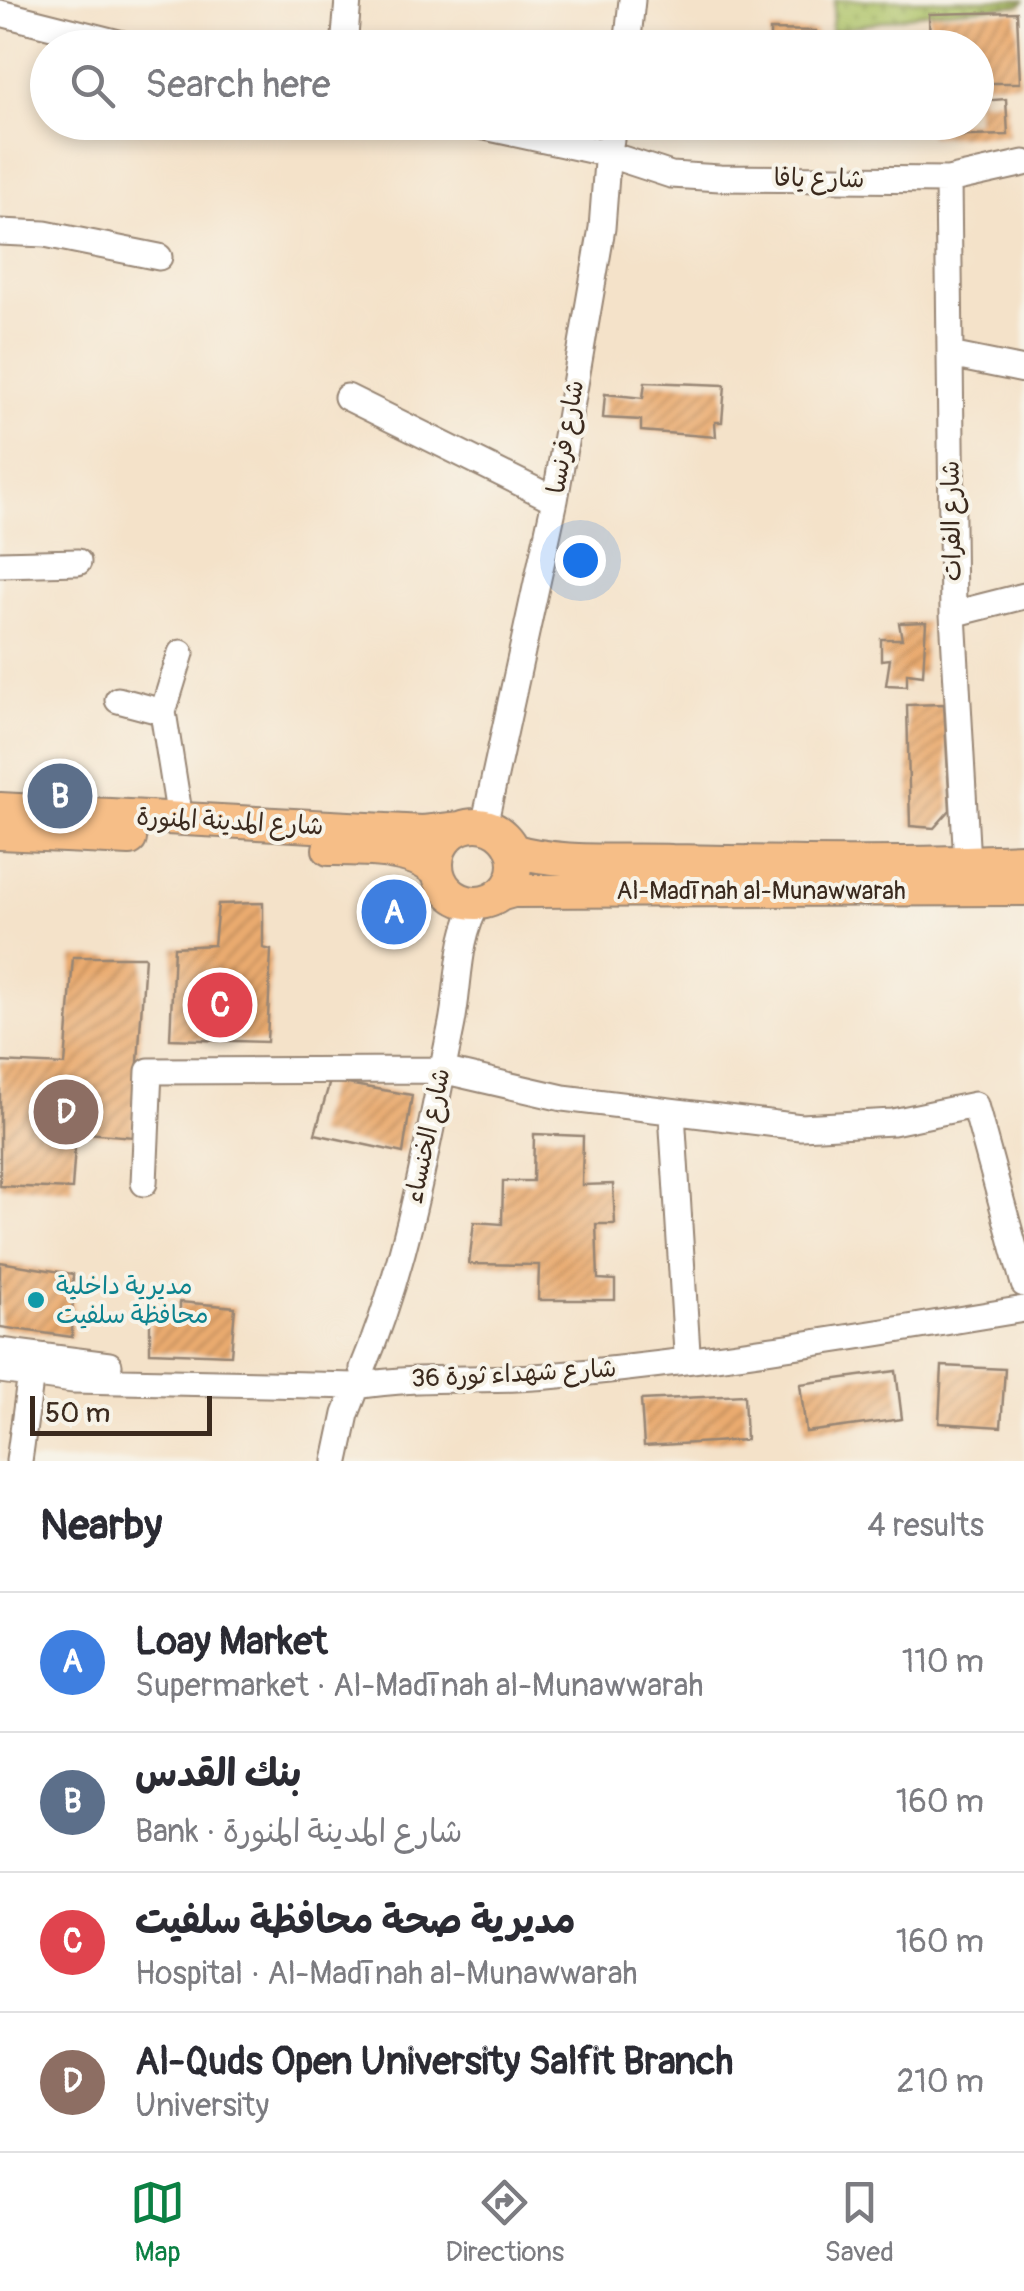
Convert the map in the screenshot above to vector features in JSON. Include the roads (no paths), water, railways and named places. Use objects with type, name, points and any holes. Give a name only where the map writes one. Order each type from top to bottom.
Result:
[{"type":"main road","name":"شارع المدينة المنورة","points":[[0,809],[424,832],[472,827]]},
{"type":"main road","points":[[0,833],[345,849],[412,857],[427,862],[452,896],[464,902],[489,899],[513,876],[512,850],[503,836],[472,827],[450,836],[440,849],[438,872]]},
{"type":"main road","points":[[512,850],[575,858],[843,864],[1024,860]]},
{"type":"main road","name":"Al-Madīnah al-Munawwarah","points":[[489,899],[514,891],[1024,889]]},
{"type":"street","points":[[346,30],[348,0]]},
{"type":"street","points":[[628,30],[632,0]]},
{"type":"street","points":[[0,13],[67,30]]},
{"type":"street","name":"شارع يافا","points":[[568,140],[609,147],[671,175],[948,180],[1024,163]]},
{"type":"street","name":"شارع فرنسا","points":[[472,827],[555,500],[602,228],[609,147]]},
{"type":"street","name":"شارع الفرات","points":[[948,180],[954,614],[966,863]]},
{"type":"street","points":[[0,232],[45,234],[159,258]]},
{"type":"street","points":[[950,355],[1024,370]]},
{"type":"street","points":[[347,397],[555,500]]},
{"type":"street","points":[[0,564],[78,562]]},
{"type":"street","points":[[954,614],[1024,596]]},
{"type":"street","points":[[180,819],[163,712],[182,653]]},
{"type":"street","points":[[118,700],[163,712]]},
{"type":"street","name":"شارع الخنساء","points":[[336,1461],[346,1414],[378,1333],[406,1236],[454,1013],[463,935],[489,899]]},
{"type":"street","points":[[144,1183],[149,1071],[442,1070],[563,1098],[801,1127],[893,1122],[975,1105],[1024,1284]]},
{"type":"street","points":[[672,1112],[688,1352]]},
{"type":"street","name":"شارع شهداء ثورة 36","points":[[0,1370],[73,1380],[360,1377],[550,1366],[688,1352],[1024,1300]]},
{"type":"street","name":"شارع شهداء ثورة 36","points":[[0,1351],[76,1363],[389,1380],[546,1377],[688,1360],[1024,1308]]},
{"type":"street","points":[[18,1461],[31,1374]]},
{"type":"place","name":"بنك القدس","points":[[60,796]]},
{"type":"place","name":"Loay Market","points":[[394,912]]},
{"type":"place","name":"مديرية صحة محافظة سلفيت","points":[[220,1005]]},
{"type":"place","name":"Al-Quds Open University Salfit Branch","points":[[66,1112]]},
{"type":"place","name":"مديرية داخلية محافظة سلفيت","points":[[36,1300]]}]
